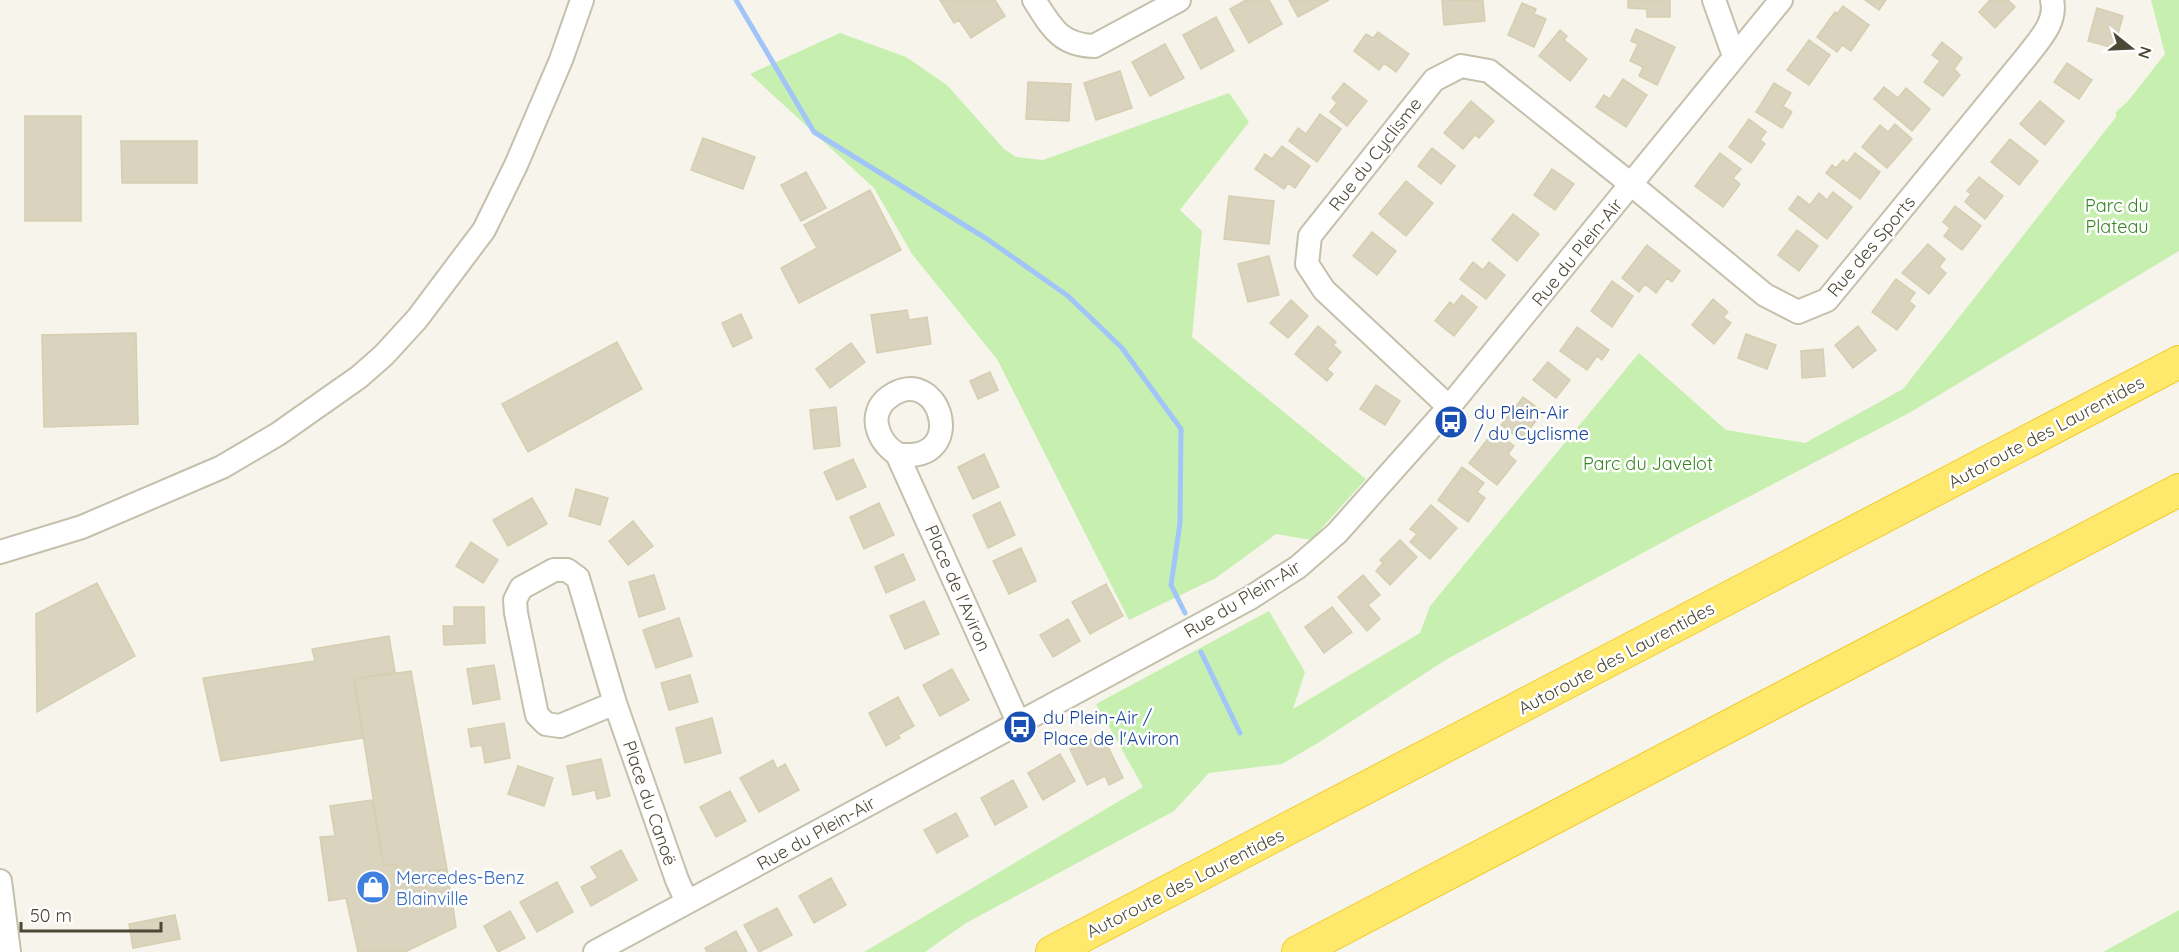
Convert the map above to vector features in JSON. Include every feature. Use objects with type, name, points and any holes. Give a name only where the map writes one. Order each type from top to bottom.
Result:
[{"type":"highway","name":"Autoroute des Laurentides","points":[[1052,952],[2179,362]]},
{"type":"highway","points":[[1298,952],[2179,490]]},
{"type":"street","points":[[0,552],[82,527],[222,467],[278,434],[359,377],[384,355],[417,319],[484,230],[516,165],[561,60],[582,0]]},
{"type":"street","points":[[1034,0],[1060,36],[1080,46],[1094,46],[1179,0]]},
{"type":"street","points":[[1714,0],[1734,56]]},
{"type":"street","name":"Rue du Plein-Air","points":[[595,952],[1250,598],[1298,567],[1337,533],[1449,407],[1781,0]]},
{"type":"street","name":"Rue des Sports","points":[[1632,184],[1765,295],[1798,312],[1827,300],[2047,30],[2055,11],[2052,0]]},
{"type":"street","name":"Rue du Cyclisme","points":[[1449,407],[1324,290],[1306,264],[1310,236],[1434,80],[1461,66],[1489,71],[1632,184]]},
{"type":"street","name":"Place de l'Aviron","points":[[897,454],[1018,722]]},
{"type":"street","name":"Place du Canoë","points":[[615,703],[560,726],[546,724],[537,715],[516,613],[515,600],[521,588],[554,570],[567,570],[578,578],[615,703],[677,880],[687,902]]},
{"type":"street","points":[[0,881],[9,952]]},
{"type":"green space","points":[[2151,0],[2179,0],[2179,251],[1909,413],[1685,530],[1447,659],[1282,764],[1209,773],[1174,811],[966,923],[925,952],[864,952],[1143,787],[1096,704],[1269,611],[1305,672],[1293,709],[1420,633],[1430,606],[1639,353],[1726,430],[1805,443],[1903,389],[2116,117],[2116,112],[2128,101],[2165,54]]},
{"type":"green space","points":[[840,33],[906,57],[947,85],[1004,149],[1016,157],[1043,160],[1229,93],[1249,122],[1180,210],[1202,231],[1192,337],[1366,479],[1311,540],[1276,534],[1216,578],[1129,620],[997,359],[912,254],[874,188],[750,74]]},
{"type":"green space","points":[[2179,910],[2179,952],[2103,952]]},
{"type":"building","points":[[940,0],[995,0],[1005,16],[971,38],[959,20],[954,23]]},
{"type":"building","points":[[1246,0],[1269,0],[1282,24],[1249,43],[1230,9]]},
{"type":"building","points":[[1289,0],[1329,0],[1298,17]]},
{"type":"building","points":[[1442,0],[1483,1],[1485,21],[1444,25]]},
{"type":"building","points":[[1628,0],[1670,0],[1670,17],[1647,17],[1647,9],[1628,8]]},
{"type":"building","points":[[1865,0],[1886,0],[1879,10]]},
{"type":"building","points":[[1990,0],[2008,0],[2015,7],[1995,28],[1979,12]]},
{"type":"building","points":[[1522,3],[1536,9],[1534,14],[1546,19],[1534,47],[1508,35]]},
{"type":"building","points":[[1843,6],[1869,25],[1851,51],[1842,45],[1837,52],[1817,37],[1835,12],[1837,14]]},
{"type":"building","points":[[2097,8],[2123,16],[2114,48],[2088,41]]},
{"type":"building","points":[[1216,17],[1234,51],[1201,69],[1183,35]]},
{"type":"building","points":[[1636,29],[1675,47],[1657,85],[1639,76],[1643,67],[1630,61],[1638,44],[1631,41]]},
{"type":"building","points":[[1560,30],[1567,36],[1564,40],[1587,59],[1570,81],[1539,56]]},
{"type":"building","points":[[1378,32],[1409,54],[1396,72],[1384,63],[1379,70],[1354,51],[1366,34],[1373,38]]},
{"type":"building","points":[[1809,40],[1830,55],[1809,85],[1787,70]]},
{"type":"building","points":[[1942,42],[1962,58],[1954,69],[1960,75],[1943,96],[1924,82],[1940,61],[1932,55]]},
{"type":"building","points":[[1165,44],[1184,78],[1150,96],[1132,62]]},
{"type":"building","points":[[2067,63],[2092,80],[2079,99],[2054,82]]},
{"type":"building","points":[[1120,71],[1132,108],[1096,120],[1084,83]]},
{"type":"building","points":[[1623,79],[1647,95],[1626,127],[1596,107],[1604,95],[1610,99]]},
{"type":"building","points":[[1028,82],[1071,84],[1069,121],[1026,119]]},
{"type":"building","points":[[1344,83],[1367,101],[1347,126],[1330,112],[1337,103],[1332,98]]},
{"type":"building","points":[[1774,83],[1791,93],[1783,106],[1792,112],[1782,128],[1756,112]]},
{"type":"building","points":[[1884,87],[1898,98],[1906,88],[1930,109],[1912,131],[1874,99]]},
{"type":"building","points":[[1471,101],[1494,121],[1479,138],[1475,135],[1463,149],[1444,133]]},
{"type":"building","points":[[2040,101],[2064,121],[2045,145],[2020,124]]},
{"type":"building","points":[[1320,114],[1341,129],[1317,162],[1289,141],[1298,128],[1306,134]]},
{"type":"building","points":[[25,116],[81,116],[81,221],[25,221]]},
{"type":"building","points":[[1749,119],[1766,132],[1760,140],[1765,144],[1751,163],[1729,147]]},
{"type":"building","points":[[1895,124],[1912,139],[1887,168],[1862,147],[1880,125],[1888,132]]},
{"type":"building","points":[[703,138],[755,157],[743,189],[691,170]]},
{"type":"building","points":[[2010,139],[2038,161],[2019,185],[1991,162]]},
{"type":"building","points":[[121,141],[197,141],[197,183],[122,183]]},
{"type":"building","points":[[1282,146],[1310,166],[1295,188],[1288,183],[1284,189],[1255,169],[1265,154],[1272,159]]},
{"type":"building","points":[[1432,148],[1455,166],[1441,184],[1418,166]]},
{"type":"building","points":[[1720,153],[1741,169],[1733,178],[1740,184],[1723,207],[1695,186]]},
{"type":"building","points":[[1855,153],[1880,172],[1860,199],[1826,173],[1832,165],[1836,168],[1843,160],[1847,163]]},
{"type":"building","points":[[1552,169],[1574,184],[1555,210],[1534,195]]},
{"type":"building","points":[[806,172],[826,208],[801,221],[781,185]]},
{"type":"building","points":[[1979,177],[2003,196],[1985,219],[1965,202],[1971,194],[1967,191]]},
{"type":"building","points":[[1406,181],[1433,203],[1406,236],[1379,214]]},
{"type":"building","points":[[870,190],[901,250],[799,303],[781,268],[817,248],[804,225]]},
{"type":"building","points":[[1833,192],[1852,207],[1827,239],[1789,209],[1798,196],[1810,205],[1819,193],[1827,200]]},
{"type":"building","points":[[1229,196],[1274,201],[1269,244],[1224,239]]},
{"type":"building","points":[[1955,206],[1981,226],[1962,250],[1944,236],[1950,228],[1943,222]]},
{"type":"building","points":[[1513,214],[1539,234],[1517,261],[1492,240]]},
{"type":"building","points":[[1797,230],[1818,246],[1799,271],[1778,255]]},
{"type":"building","points":[[1372,232],[1396,251],[1377,275],[1353,256]]},
{"type":"building","points":[[1928,244],[1945,259],[1939,267],[1946,273],[1929,294],[1902,273]]},
{"type":"building","points":[[1647,245],[1680,271],[1672,282],[1667,278],[1656,293],[1645,284],[1639,292],[1622,278]]},
{"type":"building","points":[[1269,256],[1279,295],[1248,302],[1238,264]]},
{"type":"building","points":[[1473,262],[1483,270],[1489,262],[1505,275],[1486,299],[1460,279]]},
{"type":"building","points":[[1896,279],[1915,293],[1909,301],[1915,306],[1897,330],[1872,312]]},
{"type":"building","points":[[1612,281],[1633,296],[1612,327],[1591,311]]},
{"type":"building","points":[[1462,295],[1477,307],[1454,336],[1435,321],[1450,302],[1454,305]]},
{"type":"building","points":[[1713,299],[1728,312],[1723,317],[1731,323],[1714,344],[1692,325]]},
{"type":"building","points":[[1291,300],[1308,316],[1288,338],[1270,323]]},
{"type":"building","points":[[907,310],[909,320],[927,317],[931,344],[877,353],[871,315]]},
{"type":"building","points":[[741,314],[752,338],[733,347],[722,323]]},
{"type":"building","points":[[1318,326],[1336,342],[1333,345],[1341,352],[1327,369],[1333,374],[1327,381],[1295,354]]},
{"type":"building","points":[[1858,326],[1876,350],[1853,368],[1835,345]]},
{"type":"building","points":[[1577,327],[1609,350],[1602,360],[1597,356],[1587,370],[1560,351]]},
{"type":"building","points":[[136,333],[138,424],[44,427],[42,335]]},
{"type":"building","points":[[1746,334],[1776,345],[1767,369],[1738,358]]},
{"type":"building","points":[[617,342],[642,389],[528,452],[502,404]]},
{"type":"building","points":[[851,343],[865,362],[830,388],[816,369]]},
{"type":"building","points":[[1823,349],[1825,376],[1802,378],[1801,351]]},
{"type":"building","points":[[1548,362],[1570,380],[1556,398],[1533,380]]},
{"type":"building","points":[[990,372],[998,390],[978,399],[970,381]]},
{"type":"building","points":[[1376,385],[1400,401],[1385,425],[1360,409]]},
{"type":"building","points":[[1523,397],[1543,412],[1521,440],[1501,425]]},
{"type":"building","points":[[836,407],[840,446],[814,449],[810,410]]},
{"type":"building","points":[[1494,431],[1514,446],[1508,454],[1516,461],[1497,485],[1469,463]]},
{"type":"building","points":[[984,454],[999,487],[973,499],[958,467]]},
{"type":"building","points":[[853,459],[866,487],[837,500],[824,472]]},
{"type":"building","points":[[1462,467],[1484,483],[1477,492],[1485,498],[1468,522],[1438,500]]},
{"type":"building","points":[[576,489],[608,498],[600,525],[569,516]]},
{"type":"building","points":[[532,498],[547,524],[508,546],[493,520]]},
{"type":"building","points":[[1000,502],[1015,535],[988,548],[973,515]]},
{"type":"building","points":[[879,503],[894,535],[864,549],[850,517]]},
{"type":"building","points":[[1431,505],[1457,528],[1430,559],[1410,542],[1417,534],[1410,529]]},
{"type":"building","points":[[633,521],[653,546],[628,565],[609,541]]},
{"type":"building","points":[[1400,540],[1417,557],[1390,585],[1376,571],[1383,563],[1380,560]]},
{"type":"building","points":[[471,542],[498,560],[483,583],[456,566]]},
{"type":"building","points":[[1021,548],[1036,581],[1009,594],[993,561]]},
{"type":"building","points":[[903,554],[915,580],[886,593],[875,567]]},
{"type":"building","points":[[654,575],[665,609],[639,617],[629,582]]},
{"type":"building","points":[[1363,575],[1380,595],[1368,605],[1380,619],[1367,631],[1338,597]]},
{"type":"building","points":[[97,583],[135,656],[37,712],[36,614]]},
{"type":"building","points":[[1106,584],[1123,616],[1090,634],[1072,602]]},
{"type":"building","points":[[924,601],[939,634],[905,649],[890,616]]},
{"type":"building","points":[[454,607],[484,607],[485,643],[444,645],[443,626],[454,626]]},
{"type":"building","points":[[1332,607],[1352,632],[1324,653],[1305,627]]},
{"type":"building","points":[[679,618],[692,656],[656,668],[643,630]]},
{"type":"building","points":[[1068,619],[1080,641],[1053,657],[1040,635]]},
{"type":"building","points":[[389,636],[395,672],[354,679],[363,738],[221,761],[203,678],[315,661],[312,649]]},
{"type":"building","points":[[494,665],[500,699],[473,704],[467,669]]},
{"type":"building","points":[[952,669],[969,700],[940,716],[923,685]]},
{"type":"building","points":[[411,671],[447,869],[398,877],[396,864],[384,866],[354,679]]},
{"type":"building","points":[[690,675],[698,702],[669,710],[661,683]]},
{"type":"building","points":[[898,697],[914,726],[898,735],[900,738],[886,746],[869,713]]},
{"type":"building","points":[[712,718],[721,753],[685,763],[676,728]]},
{"type":"building","points":[[504,723],[510,758],[485,763],[482,745],[471,747],[468,729]]},
{"type":"building","points":[[1102,734],[1123,778],[1109,785],[1105,776],[1087,785],[1070,749]]},
{"type":"building","points":[[1060,754],[1075,781],[1043,800],[1028,773]]},
{"type":"building","points":[[601,759],[610,796],[597,799],[595,790],[573,795],[567,766]]},
{"type":"building","points":[[773,760],[777,769],[785,764],[799,790],[759,812],[740,778]]},
{"type":"building","points":[[518,766],[553,778],[544,806],[508,794]]},
{"type":"building","points":[[1013,780],[1027,807],[995,825],[981,798]]},
{"type":"building","points":[[730,791],[746,821],[716,837],[700,807]]},
{"type":"building","points":[[372,800],[384,866],[396,864],[398,877],[447,869],[456,927],[405,952],[358,952],[346,898],[329,901],[320,837],[335,836],[330,806]]},
{"type":"building","points":[[956,813],[968,836],[937,853],[924,830]]},
{"type":"building","points":[[621,850],[637,880],[591,906],[581,887],[598,878],[591,867]]},
{"type":"building","points":[[831,878],[846,905],[814,923],[799,896]]},
{"type":"building","points":[[557,882],[573,912],[537,932],[520,902]]},
{"type":"building","points":[[777,908],[792,935],[759,952],[744,925]]},
{"type":"building","points":[[510,911],[525,938],[498,952],[484,926]]},
{"type":"building","points":[[175,915],[180,939],[133,948],[129,924]]},
{"type":"building","points":[[736,931],[747,952],[707,952],[705,948]]},
{"type":"waterway","points":[[736,0],[814,132],[987,239],[1068,296],[1122,348],[1181,429],[1180,523],[1171,585],[1185,613]]},
{"type":"waterway","points":[[1201,652],[1240,733]]},
{"type":"place","name":"du Plein-Air / du Cyclisme","points":[[1451,422]]},
{"type":"place","name":"du Plein-Air / Place de l'Aviron","points":[[1020,727]]},
{"type":"place","name":"Mercedes-Benz Blainville","points":[[373,887]]},
{"type":"park label","name":"Parc du Plateau","points":[[2117,215]]},
{"type":"park label","name":"Parc du Javelot","points":[[1648,463]]}]
